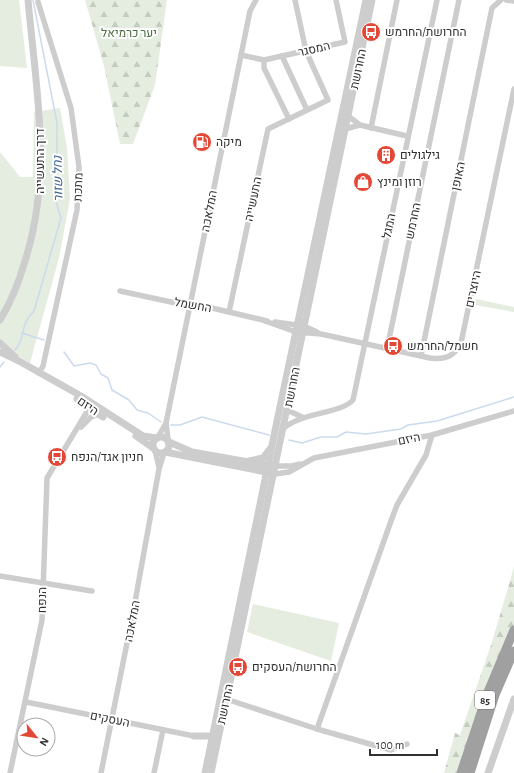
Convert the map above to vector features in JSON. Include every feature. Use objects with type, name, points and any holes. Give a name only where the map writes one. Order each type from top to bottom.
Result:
[{"type":"highway","name":"85","points":[[461,773],[488,692],[514,630]]},
{"type":"highway","name":"85","points":[[472,771],[490,712],[504,673],[514,651]]},
{"type":"highway","points":[[504,673],[514,663]]},
{"type":"street","name":"דרך התעשייה","points":[[0,323],[20,278],[32,239],[40,196],[42,154],[28,0]]},
{"type":"street","name":"המלאכה","points":[[100,773],[112,720],[159,469],[164,452],[169,448],[166,423],[250,11],[256,0]]},
{"type":"street","points":[[295,0],[306,51]]},
{"type":"street","name":"המסגר","points":[[241,55],[264,60],[345,42],[336,0]]},
{"type":"street","name":"החרושת","points":[[205,773],[226,699],[275,474],[288,410],[300,329],[366,0]]},
{"type":"street","name":"החרושת","points":[[211,773],[214,740],[272,445],[348,116],[372,0]]},
{"type":"street","points":[[371,128],[398,0]]},
{"type":"street","name":"המגל","points":[[284,428],[302,417],[344,406],[352,402],[407,136],[437,0]]},
{"type":"street","name":"החרמש","points":[[387,349],[459,0]]},
{"type":"street","name":"האופן","points":[[421,356],[492,8],[501,0]]},
{"type":"street","points":[[506,0],[514,1]]},
{"type":"street","name":"מתכת","points":[[38,2],[71,108],[78,167],[77,210],[43,366],[39,373]]},
{"type":"street","name":"התעשייה","points":[[229,312],[268,129],[328,100],[306,51]]},
{"type":"street","points":[[282,56],[307,110]]},
{"type":"street","points":[[264,60],[264,68],[289,119]]},
{"type":"street","name":"היוצרים","points":[[300,329],[421,356],[444,359],[454,353],[461,343],[514,90]]},
{"type":"street","points":[[348,116],[360,125],[407,136]]},
{"type":"street","points":[[345,129],[360,125]]},
{"type":"street","name":"החשמל","points":[[120,291],[229,312],[300,329]]},
{"type":"street","points":[[0,343],[19,361]]},
{"type":"street","points":[[0,352],[39,373]]},
{"type":"street","name":"היזם","points":[[39,373],[90,406],[143,436],[157,438]]},
{"type":"street","name":"היזם","points":[[90,406],[99,414],[154,449]]},
{"type":"street","name":"הנפח","points":[[10,773],[42,620],[47,478],[76,432],[90,406]]},
{"type":"street","points":[[288,410],[293,414],[302,417]]},
{"type":"street","name":"היזם","points":[[164,452],[224,460],[244,461],[275,474],[289,472],[314,458],[432,435],[514,411]]},
{"type":"street","name":"הנפח","points":[[76,432],[91,417],[99,414]]},
{"type":"street","name":"המלאכה","points":[[159,469],[153,442],[166,423]]},
{"type":"street","points":[[317,729],[397,505],[426,455],[432,435]]},
{"type":"street","points":[[157,438],[164,437],[168,441]]},
{"type":"street","name":"היזם","points":[[168,441],[192,452],[249,468],[267,470],[276,466],[292,466],[304,463]]},
{"type":"street","points":[[244,461],[253,461],[262,458],[272,445]]},
{"type":"street","points":[[154,449],[160,453],[164,452]]},
{"type":"street","points":[[249,468],[260,479],[263,489]]},
{"type":"street","points":[[0,576],[92,591]]},
{"type":"street","points":[[226,699],[317,729],[391,750],[407,744]]},
{"type":"street","points":[[488,773],[514,699]]},
{"type":"street","name":"העסקים","points":[[26,702],[194,736]]},
{"type":"street","points":[[154,773],[163,730]]},
{"type":"street","points":[[194,736],[214,740]]},
{"type":"green space","points":[[0,0],[19,0],[27,68],[0,66]]},
{"type":"green space","name":"יער כרמיאל","points":[[85,0],[167,0],[155,85],[133,144],[120,144],[104,66]]},
{"type":"green space","points":[[60,108],[67,148],[70,199],[59,258],[30,363],[0,345],[0,152],[20,177],[33,177],[34,112]]},
{"type":"green space","points":[[476,299],[514,307],[514,312],[475,305]]},
{"type":"green space","points":[[514,567],[514,624],[488,686],[459,773],[444,773],[455,733],[460,735],[492,642]]},
{"type":"green space","points":[[253,604],[339,623],[331,661],[247,632]]},
{"type":"waterway","name":"נחל שזור","points":[[15,350],[20,341],[26,321],[34,311],[61,218],[55,198],[57,170],[57,123],[33,0]]},
{"type":"waterway","points":[[22,333],[44,340]]},
{"type":"waterway","points":[[64,352],[74,366],[90,363],[96,365],[101,374],[108,378],[112,390],[129,400],[137,410],[148,413],[161,422]]},
{"type":"waterway","name":"נחל שזור","points":[[0,367],[4,362]]},
{"type":"waterway","points":[[289,440],[302,443],[321,437],[337,437],[346,432],[366,434],[401,429],[408,425],[437,421],[514,397]]},
{"type":"waterway","points":[[171,425],[180,425],[202,417],[269,435]]},
{"type":"place","name":"החרושת/החרמש","points":[[371,32]]},
{"type":"place","name":"מיקה","points":[[202,142]]},
{"type":"place","name":"גילגולים","points":[[386,155]]},
{"type":"place","name":"רוזן ומינץ","points":[[363,182]]},
{"type":"place","name":"חשמל/החרמש","points":[[393,346]]},
{"type":"place","name":"חניון אגד/הנפח","points":[[57,457]]},
{"type":"place","name":"החרושת/העסקים","points":[[238,667]]}]
